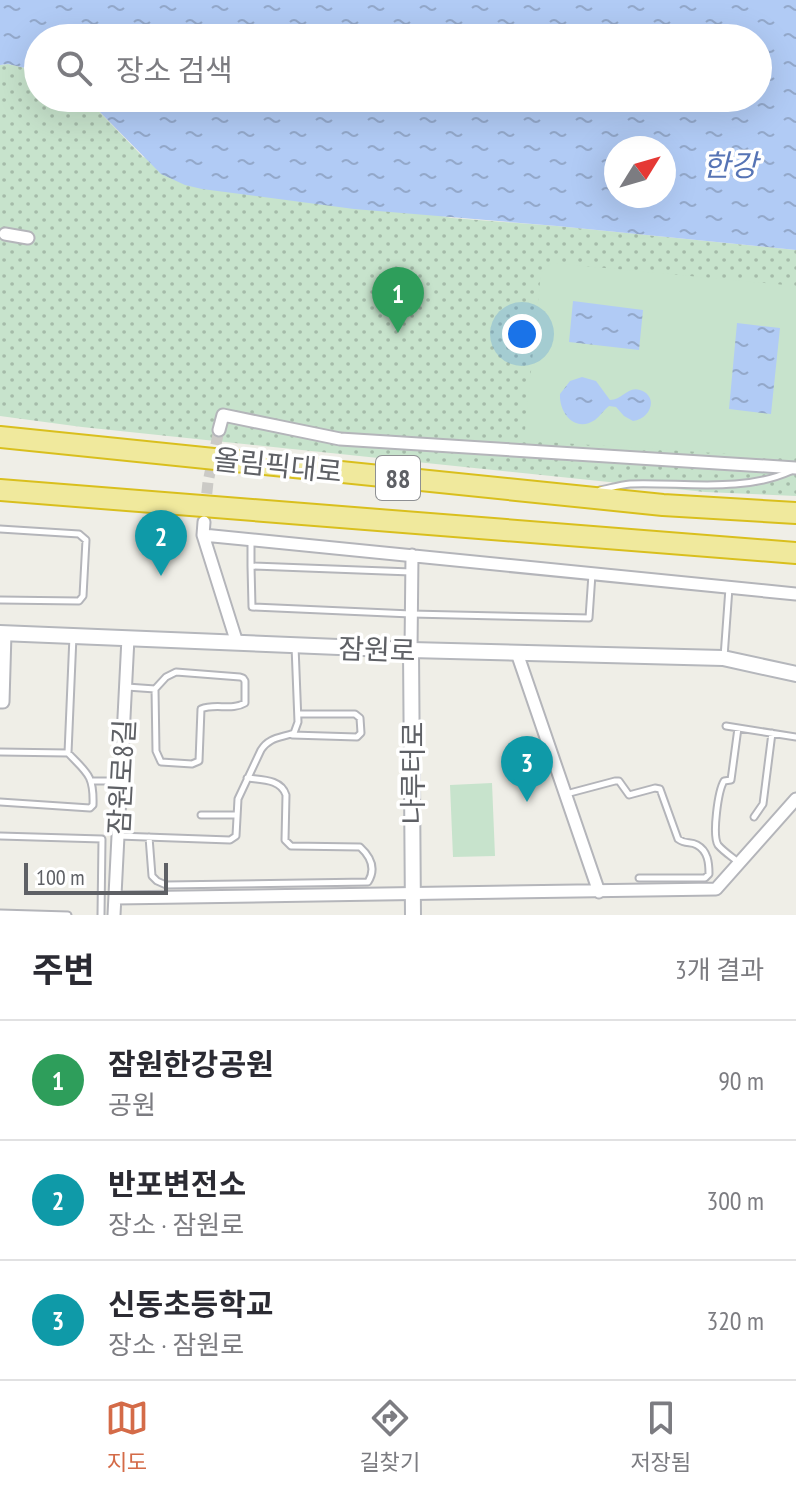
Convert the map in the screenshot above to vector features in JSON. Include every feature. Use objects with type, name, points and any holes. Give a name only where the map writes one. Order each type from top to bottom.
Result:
[{"type":"highway","name":"올림픽대로","points":[[0,437],[663,505],[796,513]]},
{"type":"highway","name":"올림픽대로","points":[[0,490],[796,553]]},
{"type":"main road","name":"잠원로","points":[[2,633],[411,650],[723,658],[796,674]]},
{"type":"main road","name":"나루터로","points":[[411,650],[413,915]]},
{"type":"street","points":[[5,234],[28,238]]},
{"type":"street","points":[[219,430],[223,415],[340,439],[796,468]]},
{"type":"street","points":[[237,643],[203,529],[251,540],[796,594]]},
{"type":"street","points":[[411,650],[412,555]]},
{"type":"street","points":[[0,702],[3,702],[2,633]]},
{"type":"street","name":"잠원로8길","points":[[114,915],[128,638]]},
{"type":"street","points":[[517,653],[599,892]]},
{"type":"street","points":[[115,898],[599,892],[694,884],[716,889],[796,799]]},
{"type":"lane","points":[[573,496],[628,484],[729,484],[764,479],[796,468]]},
{"type":"lane","points":[[0,529],[79,534],[86,540],[83,596],[77,603],[0,600]]},
{"type":"lane","points":[[251,540],[252,607],[589,618],[592,573]]},
{"type":"lane","points":[[251,566],[411,572]]},
{"type":"lane","points":[[723,658],[730,587]]},
{"type":"lane","points":[[0,802],[90,808],[93,805],[93,781],[68,753],[73,635]]},
{"type":"lane","points":[[292,735],[298,722],[294,645]]},
{"type":"lane","points":[[176,672],[240,677],[245,681],[245,703],[201,709],[199,761],[192,764],[161,762],[156,751],[155,689],[166,677],[176,672]]},
{"type":"lane","points":[[126,687],[155,689]]},
{"type":"lane","points":[[118,836],[233,838],[237,832],[238,799],[264,744],[273,738],[292,735],[357,737],[361,733],[360,718],[355,714],[298,714]]},
{"type":"lane","points":[[726,726],[796,737]]},
{"type":"lane","points":[[738,728],[731,780],[724,781],[720,788],[716,835],[720,847],[740,863]]},
{"type":"lane","points":[[754,817],[763,804],[772,733]]},
{"type":"lane","points":[[0,752],[68,753]]},
{"type":"lane","points":[[149,837],[152,876],[166,885],[368,882],[372,873],[371,862],[360,847],[287,844],[284,789],[277,783],[247,778]]},
{"type":"lane","points":[[93,781],[121,781]]},
{"type":"lane","points":[[566,794],[615,781],[619,781],[629,795],[658,788],[678,839],[682,843],[696,845],[709,859],[709,874],[694,884],[639,878]]},
{"type":"lane","points":[[201,815],[237,815]]},
{"type":"lane","points":[[0,836],[102,839],[101,915]]},
{"type":"lane","points":[[0,913],[68,915]]},
{"type":"green space","points":[[0,65],[24,68],[24,112],[100,112],[143,157],[452,218],[796,250],[796,496],[705,492],[0,416]]},
{"type":"green space","points":[[552,263],[796,286],[796,457],[530,441],[525,431],[541,272]]},
{"type":"green space","points":[[492,783],[495,856],[453,857],[450,785]]},
{"type":"water","name":"한강","points":[[0,0],[796,0],[796,250],[354,209],[202,189],[161,174],[100,112],[772,112],[772,24],[24,24],[24,68],[0,65]]},
{"type":"water","points":[[573,301],[643,310],[639,350],[569,342]]},
{"type":"water","points":[[737,323],[780,328],[771,414],[729,409]]},
{"type":"water","points":[[582,377],[596,381],[610,400],[636,389],[646,393],[651,402],[648,412],[633,421],[616,407],[609,406],[595,420],[581,424],[575,422],[565,414],[560,394],[570,381]]},
{"type":"tunnel","points":[[205,510],[219,430]]},
{"type":"place","name":"잠원한강공원","points":[[398,333]]},
{"type":"place","name":"반포변전소","points":[[161,576]]},
{"type":"place","name":"신동초등학교","points":[[527,802]]}]
